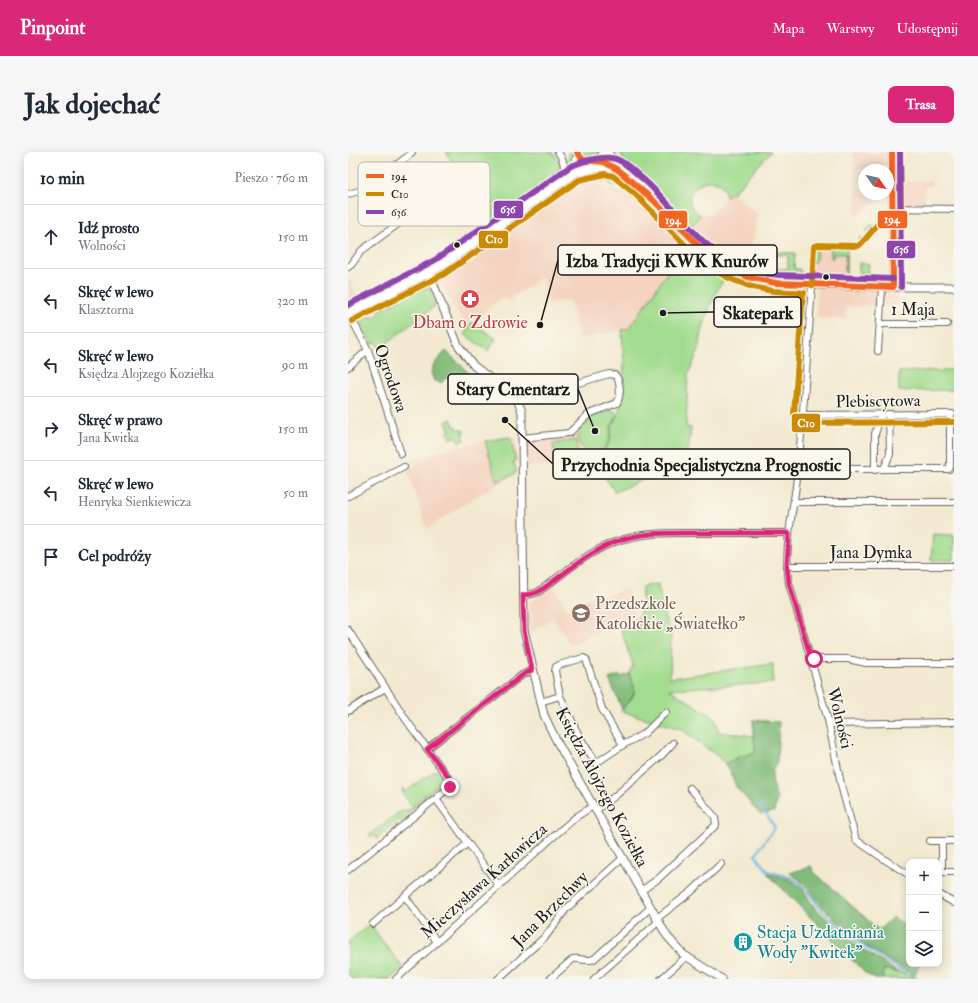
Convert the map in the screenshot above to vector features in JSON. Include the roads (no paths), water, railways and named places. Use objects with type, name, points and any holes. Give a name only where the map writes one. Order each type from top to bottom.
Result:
[{"type":"main road","points":[[348,314],[429,273],[558,184],[601,157],[604,152]]},
{"type":"main road","points":[[558,184],[574,167],[576,153]]},
{"type":"main road","points":[[576,153],[583,160],[593,162]]},
{"type":"street","points":[[401,162],[412,152]]},
{"type":"street","points":[[558,152],[563,159],[565,166],[564,173],[558,184]]},
{"type":"street","name":"1 Maja","points":[[607,152],[702,250],[729,270],[767,282],[882,287],[954,287]]},
{"type":"street","points":[[892,152],[894,287]]},
{"type":"street","name":"1 Maja","points":[[593,162],[603,161],[614,167],[643,189]]},
{"type":"street","points":[[575,173],[587,169],[614,167]]},
{"type":"street","points":[[348,194],[358,191]]},
{"type":"street","points":[[893,208],[954,209]]},
{"type":"street","points":[[348,267],[352,264],[361,251],[395,226]]},
{"type":"street","points":[[429,273],[455,338],[462,351],[478,369],[515,397],[527,389],[568,386],[609,374],[615,375],[619,380],[619,396],[617,402],[589,414],[569,433],[522,438]]},
{"type":"street","name":"Wolności","points":[[812,285],[798,469],[789,533],[787,566],[789,583],[829,724],[842,789],[856,840],[906,873]]},
{"type":"street","name":"1 Maja","points":[[878,351],[882,287]]},
{"type":"street","name":"Ogrodowa","points":[[348,314],[368,350],[402,454]]},
{"type":"street","name":"1 Maja","points":[[880,324],[947,324]]},
{"type":"street","points":[[348,367],[368,350]]},
{"type":"street","name":"Księdza Alojzego Koziełka","points":[[515,397],[519,402],[522,412],[524,630],[532,670],[544,715],[556,740],[667,936],[679,950],[722,979]]},
{"type":"street","points":[[875,470],[874,434],[881,414]]},
{"type":"street","points":[[884,469],[890,454],[889,414]]},
{"type":"street","points":[[798,469],[949,469],[952,414]]},
{"type":"street","name":"Plebiscytowa","points":[[802,415],[952,414]]},
{"type":"street","points":[[348,496],[404,467]]},
{"type":"street","points":[[794,502],[954,502]]},
{"type":"street","points":[[523,595],[538,592],[595,552],[626,538],[640,535],[673,533],[789,533]]},
{"type":"street","name":"Jana Dymka","points":[[787,566],[954,566]]},
{"type":"street","points":[[348,630],[407,721],[452,783],[451,786],[436,799],[348,870]]},
{"type":"street","points":[[623,745],[602,709],[586,659],[583,658],[556,667],[555,671],[560,696],[579,736],[596,763],[623,745],[645,733],[666,712]]},
{"type":"street","points":[[811,659],[848,659],[866,663],[954,663]]},
{"type":"street","points":[[427,749],[524,674],[532,670]]},
{"type":"street","points":[[348,711],[385,688]]},
{"type":"street","points":[[540,702],[560,696]]},
{"type":"street","points":[[829,724],[954,722]]},
{"type":"street","name":"Mieczysława Karłowicza","points":[[396,979],[565,826],[614,796],[673,743]]},
{"type":"street","points":[[641,891],[662,876],[716,825],[716,817],[690,788]]},
{"type":"street","points":[[436,799],[499,886]]},
{"type":"street","points":[[930,841],[954,841]]},
{"type":"street","points":[[941,859],[942,841]]},
{"type":"street","points":[[373,924],[468,842]]},
{"type":"street","name":"Jana Brzechwy","points":[[498,979],[546,936],[566,909],[623,858]]},
{"type":"street","points":[[594,979],[657,920],[691,892],[721,864]]},
{"type":"street","points":[[942,872],[954,872]]},
{"type":"street","points":[[941,895],[954,903]]},
{"type":"street","points":[[404,896],[437,942]]},
{"type":"street","points":[[550,979],[573,959],[578,958],[589,961],[594,959],[650,908]]},
{"type":"street","points":[[661,979],[687,956]]},
{"type":"waterway","points":[[759,804],[775,827],[755,855],[768,871],[792,878],[803,886],[824,912],[853,939],[914,979]]},
{"type":"place","name":"Dbam o Zdrowie","points":[[470,299]]},
{"type":"place","name":"Skatepark","points":[[663,313]]},
{"type":"place","name":"Izba Tradycji KWK Knurów","points":[[540,325]]},
{"type":"place","name":"Przychodnia Specjalistyczna Prognostic","points":[[505,420]]},
{"type":"place","name":"Stary Cmentarz","points":[[595,431]]},
{"type":"place","name":"Przedszkole Katolickie „Światełko”","points":[[581,613]]},
{"type":"place","name":"Stacja Uzdatniania Wody \"Kwitek\"","points":[[743,942]]}]
